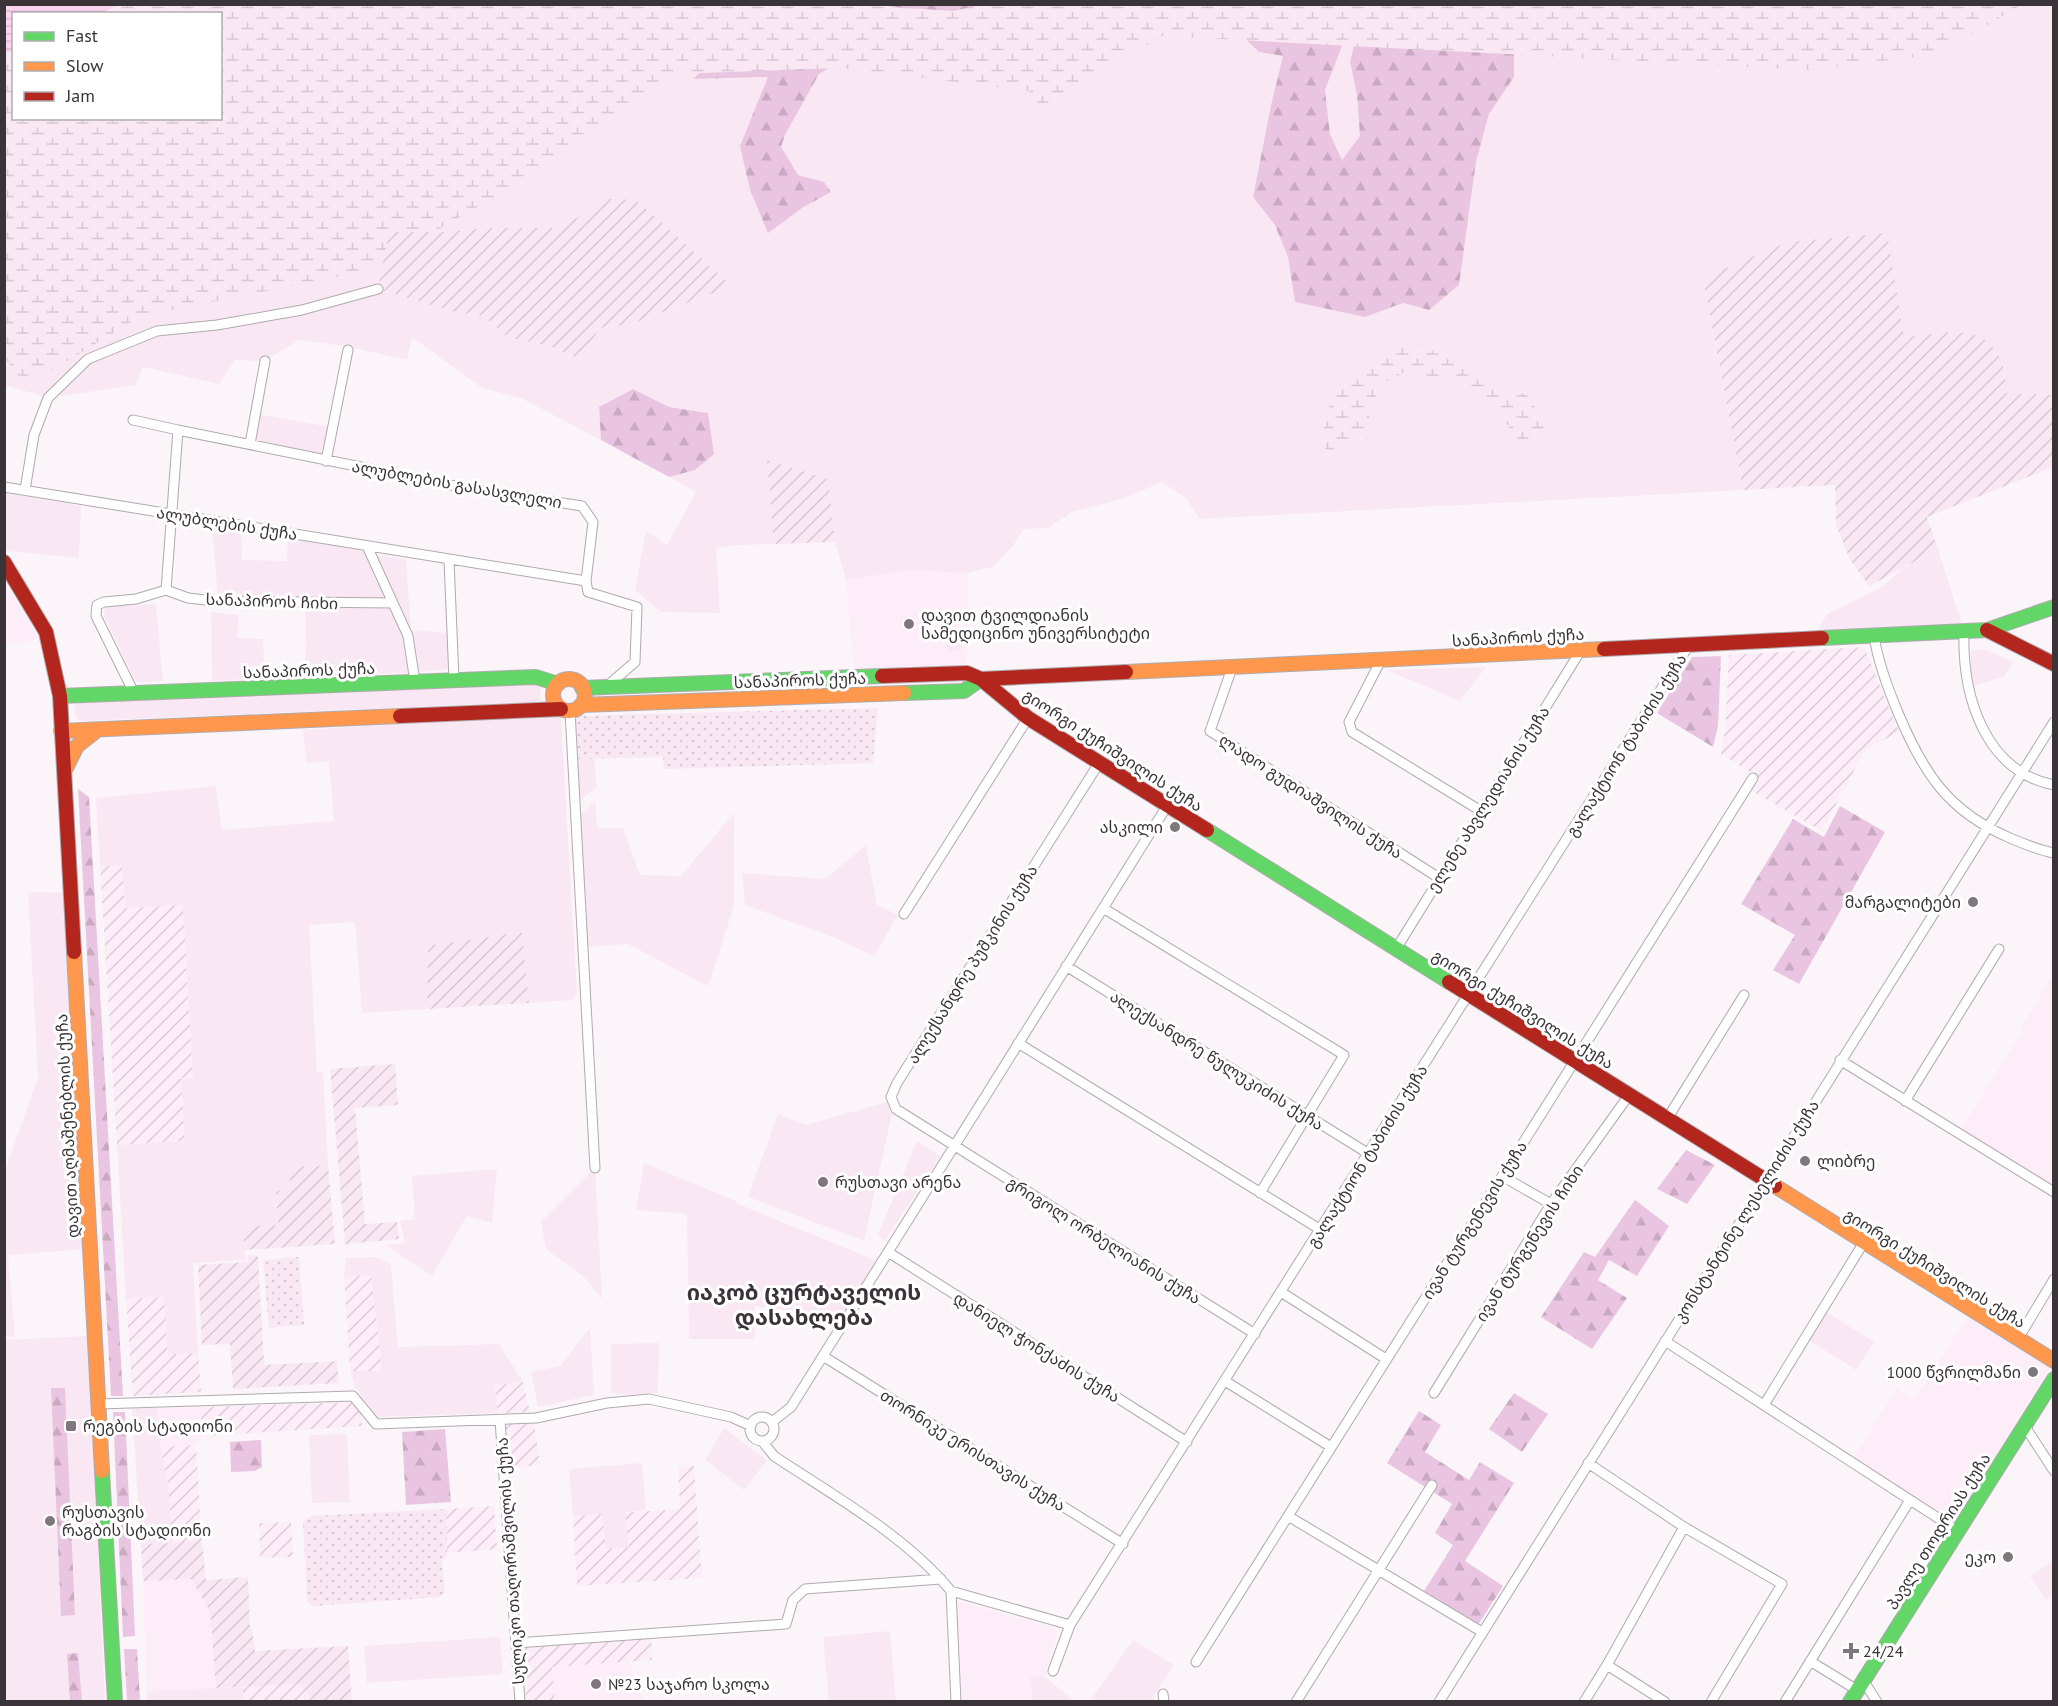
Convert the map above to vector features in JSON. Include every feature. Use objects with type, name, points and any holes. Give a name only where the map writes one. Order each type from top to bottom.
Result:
[{"type":"main road","name":"დავით აღმაშენებლის ქუჩა","points":[[4,562],[46,632],[60,696],[115,1701]]},
{"type":"main road","name":"სანაპიროს ქუჩა","points":[[582,687],[967,674],[981,679],[1987,630],[2054,607]]},
{"type":"main road","points":[[1987,630],[2054,664]]},
{"type":"main road","name":"სანაპიროს ქუჩა","points":[[60,696],[536,677],[558,684]]},
{"type":"main road","name":"სანაპიროს ქუჩა","points":[[62,731],[964,691],[981,679]]},
{"type":"main road","name":"გიორგი ქუჩიშვილის ქუჩა","points":[[981,679],[1028,718],[2054,1361]]},
{"type":"main road","points":[[572,680],[582,687],[584,699],[571,708],[555,703],[553,695],[558,684],[572,680]]},
{"type":"main road","points":[[64,775],[70,756],[82,740],[98,729]]},
{"type":"main road","name":"პავლე თოდრიას ქუჩა","points":[[1857,1691],[2054,1379]]},
{"type":"street","points":[[25,490],[34,435],[48,398],[88,359],[157,331],[217,325],[302,310],[378,289]]},
{"type":"street","points":[[326,461],[348,350]]},
{"type":"street","points":[[250,444],[265,361]]},
{"type":"street","name":"ალუბლების გასასვლელი","points":[[133,420],[455,486],[582,507],[593,522],[586,581]]},
{"type":"street","points":[[134,693],[96,616],[97,605],[136,599],[166,590],[178,430]]},
{"type":"street","name":"ალუბლების ქუჩა","points":[[4,487],[586,581]]},
{"type":"street","points":[[367,546],[408,636],[415,682]]},
{"type":"street","points":[[449,560],[454,681]]},
{"type":"street","points":[[586,581],[588,592],[638,607],[635,662],[606,687]]},
{"type":"street","name":"სანაპიროს ჩიხი","points":[[166,590],[188,598],[215,601],[393,603]]},
{"type":"street","points":[[1964,631],[1963,658],[1972,706],[1981,728],[2003,758],[2021,772],[2054,785]]},
{"type":"street","points":[[1874,636],[1882,673],[1906,732],[1934,780],[1952,802],[1986,828],[2039,850],[2054,853]]},
{"type":"street","name":"გალაქტიონ ტაბიძის ქუჩა","points":[[1053,1671],[1070,1625],[1689,645]]},
{"type":"street","name":"ელენე ახვლედიანის ქუჩა","points":[[1396,949],[1581,650]]},
{"type":"street","points":[[1381,660],[1349,722],[1352,732],[1481,811]]},
{"type":"street","name":"ლადო გუდიაშვილის ქუჩა","points":[[1232,668],[1210,731],[1439,878]]},
{"type":"street","points":[[571,708],[595,1168]]},
{"type":"street","points":[[904,914],[1028,718]]},
{"type":"street","name":"კონსტანტინე ლესელიძის ქუჩა","points":[[1439,1701],[2054,722]]},
{"type":"street","name":"ალექსანდრე პუშკინის ქუჩა","points":[[954,1146],[896,1110],[891,1097],[897,1083],[1099,763]]},
{"type":"street","name":"ივან ტურგენევის ქუჩა","points":[[1196,1662],[1753,778]]},
{"type":"street","points":[[772,1422],[791,1407],[1167,806]]},
{"type":"street","points":[[1103,908],[1344,1055],[1260,1193]]},
{"type":"street","points":[[1905,1101],[1999,949]]},
{"type":"street","name":"ალექსანდრე წულუკიძის ქუჩა","points":[[1066,966],[1369,1154]]},
{"type":"street","points":[[1667,1119],[1744,995]]},
{"type":"street","points":[[1018,1043],[1320,1230]]},
{"type":"street","points":[[1840,1060],[2054,1192]]},
{"type":"street","name":"ივან ტურგენევის ჩიხი","points":[[1434,1393],[1551,1204],[1629,1095]]},
{"type":"street","name":"გრიგოლ ორბელიანის ქუჩა","points":[[954,1146],[1255,1334]]},
{"type":"street","points":[[1502,1176],[1551,1204]]},
{"type":"street","points":[[1764,1405],[1864,1242]]},
{"type":"street","name":"დანიელ ჭონქაძის ქუჩა","points":[[888,1252],[1187,1442]]},
{"type":"street","points":[[2018,1339],[2054,1279]]},
{"type":"street","points":[[1281,1292],[1386,1359]]},
{"type":"street","points":[[1665,1341],[1958,1531]]},
{"type":"street","name":"თორნიკე ერისთავის ქუჩა","points":[[823,1356],[1123,1544]]},
{"type":"street","points":[[1225,1381],[1331,1447]]},
{"type":"street","points":[[99,1404],[353,1396],[376,1424],[536,1418],[607,1403],[649,1399],[731,1417],[751,1426]]},
{"type":"street","points":[[772,1422],[762,1417],[755,1420],[751,1426],[753,1437],[762,1441],[774,1456],[893,1536],[941,1579],[951,1591],[1070,1625]]},
{"type":"street","name":"სულიკო თაღორაშვილის ქუჩა","points":[[500,1420],[520,1701]]},
{"type":"street","points":[[762,1441],[769,1439],[774,1433],[772,1422]]},
{"type":"street","points":[[2024,1425],[2054,1472]]},
{"type":"street","points":[[1588,1463],[1684,1527],[1782,1584],[1711,1701]]},
{"type":"street","points":[[1296,1701],[1432,1485]]},
{"type":"street","points":[[1785,1701],[1910,1500]]},
{"type":"street","points":[[1288,1516],[1482,1632]]},
{"type":"street","points":[[1584,1701],[1607,1665],[1684,1527]]},
{"type":"street","points":[[516,1643],[786,1624],[793,1600],[805,1589],[941,1579]]},
{"type":"street","points":[[951,1591],[956,1701]]},
{"type":"street","points":[[1810,1661],[1877,1701]]},
{"type":"street","points":[[1607,1665],[1665,1701]]},
{"type":"shaded area","points":[[5,4],[118,5],[104,12],[12,12],[12,51],[5,54]]},
{"type":"shaded area","name":"დავით ტვილდიანის სამედიცინო უნივერსიტეტი","points":[[909,570],[966,573],[969,580],[967,669],[854,672],[846,580]]},
{"type":"shaded area","points":[[5,582],[39,639],[5,646]]},
{"type":"shaded area","points":[[1864,647],[1899,732],[1865,750],[1822,831],[1747,788],[1755,775],[1721,754],[1725,729],[1729,655]]},
{"type":"shaded area","points":[[122,865],[125,908],[183,905],[193,1077],[181,1078],[185,1141],[117,1145],[100,866]]},
{"type":"shaded area","points":[[2053,975],[2053,1190],[1960,1130],[2023,1031],[2020,1028]]},
{"type":"shaded area","points":[[371,1275],[382,1371],[350,1371],[344,1276]]},
{"type":"shaded area","points":[[165,1297],[168,1354],[198,1353],[201,1392],[133,1396],[126,1299]]},
{"type":"shaded area","points":[[1967,1317],[2049,1368],[1953,1523],[1852,1460],[1897,1388],[1915,1399]]},
{"type":"shaded area","points":[[523,1382],[530,1412],[498,1413],[493,1385]]},
{"type":"shaded area","points":[[354,1402],[361,1410],[362,1426],[203,1436],[200,1407]]},
{"type":"shaded area","points":[[200,1407],[203,1436],[196,1445],[160,1447],[157,1408]]},
{"type":"shaded area","points":[[534,1422],[540,1464],[505,1470],[502,1424]]},
{"type":"shaded area","points":[[196,1445],[202,1541],[172,1543],[168,1482],[160,1447]]},
{"type":"shaded area","points":[[694,1466],[702,1578],[577,1586],[573,1516],[680,1509],[678,1467]]},
{"type":"shaded area","points":[[494,1506],[497,1549],[447,1553],[446,1509]]},
{"type":"shaded area","points":[[291,1522],[293,1557],[260,1558],[259,1523]]},
{"type":"shaded area","points":[[191,1579],[210,1611],[216,1688],[147,1691],[143,1581]]},
{"type":"shaded area","points":[[955,1600],[1057,1629],[1045,1677],[1030,1676],[1032,1701],[963,1701]]},
{"type":"shaded area","points":[[651,1638],[652,1660],[552,1667],[555,1701],[526,1701],[522,1648]]},
{"type":"shaded area","name":"№23 საჯარო სკოლა","points":[[630,1662],[644,1701],[555,1701],[552,1667]]},
{"type":"shaded area","points":[[298,1684],[314,1701],[244,1701],[242,1687]]},
{"type":"green space","points":[[884,4],[891,7],[954,11],[983,4],[2021,5],[1938,54],[1811,70],[1162,36],[1043,110],[1029,91],[841,68],[672,74],[528,178],[366,271],[141,316],[26,386],[5,358],[5,54],[12,51],[12,120],[222,120],[222,12],[104,12],[118,5]]},
{"type":"green space","points":[[824,5],[694,79],[768,77],[760,100],[802,208],[830,192],[824,182],[798,175],[780,147],[819,74],[868,46],[1129,26],[1238,32],[1259,52],[1283,56],[1253,197],[1275,225],[1288,257],[1295,302],[1365,316],[1403,303],[1429,310],[1469,219],[1476,162],[1489,114],[1514,77],[1350,62],[1357,95],[1360,136],[1342,160],[1330,134],[1325,90],[1356,9],[2053,5],[2053,395],[2007,393],[2000,357],[1961,332],[1904,337],[1703,279],[1743,490],[1199,519],[1186,498],[1162,482],[1122,499],[1072,512],[1048,528],[1023,529],[1013,546],[993,567],[966,573],[909,570],[846,580],[835,542],[828,479],[768,460],[774,544],[716,548],[720,613],[661,612],[635,590],[646,531],[667,545],[696,492],[669,477],[695,470],[708,413],[669,407],[633,389],[599,407],[601,440],[521,398],[482,388],[412,337],[407,360],[344,346],[299,340],[265,361],[235,360],[219,384],[143,367],[136,385],[48,398],[5,385],[5,152],[207,120],[222,120],[222,118]],"holes":[[[577,218],[732,286],[631,324],[600,328],[579,359],[550,346],[507,337],[484,316],[455,312],[378,289],[449,232],[487,228],[555,228]]]},
{"type":"green space","points":[[824,5],[1536,5],[1356,10],[1325,90],[1330,134],[1342,160],[1360,136],[1357,95],[1350,62],[1358,29],[1514,36],[1514,77],[1489,114],[1476,162],[1459,285],[1429,310],[1403,303],[1365,317],[1295,302],[1288,257],[1275,225],[1253,197],[1283,56],[1259,52],[1238,32],[868,46],[819,74],[785,135],[781,147],[798,175],[824,182],[831,192],[802,208],[768,233],[750,190],[740,146],[768,77],[693,79],[719,56]]},
{"type":"green space","points":[[608,199],[636,200],[732,286],[631,324],[600,328],[579,359],[550,346],[507,337],[484,316],[455,312],[378,289],[389,232],[555,228]]},
{"type":"green space","points":[[1887,233],[1904,337],[1957,332],[1981,338],[1991,345],[2001,360],[2007,393],[2053,395],[2053,467],[1927,517],[1938,549],[1869,586],[1849,558],[1836,524],[1835,485],[1743,490],[1703,278],[1788,242]]},
{"type":"green space","points":[[1420,344],[1489,382],[1527,395],[1546,424],[1543,439],[1520,442],[1483,392],[1445,379],[1405,372],[1383,383],[1370,407],[1367,440],[1326,453],[1323,432],[1331,401],[1349,378],[1400,347]]},
{"type":"green space","points":[[633,389],[669,407],[708,413],[714,454],[695,470],[669,477],[601,440],[599,407]]},
{"type":"green space","points":[[258,414],[330,427],[324,457],[253,443]]},
{"type":"green space","points":[[767,460],[828,479],[835,542],[774,544]]},
{"type":"green space","points":[[5,493],[81,506],[79,558],[7,551],[4,547]]},
{"type":"green space","points":[[212,529],[241,533],[242,560],[287,561],[288,535],[365,547],[389,601],[218,598]]},
{"type":"green space","points":[[1938,549],[1962,625],[1815,635],[1827,614],[1882,587],[1902,569]]},
{"type":"green space","points":[[377,555],[406,560],[411,630]]},
{"type":"green space","points":[[156,604],[163,681],[136,682],[104,616],[105,608]]},
{"type":"green space","points":[[306,604],[389,605],[402,633],[408,673],[305,675]]},
{"type":"green space","points":[[211,612],[239,615],[237,638],[263,639],[265,678],[212,681]]},
{"type":"green space","points":[[411,630],[448,633],[448,669],[416,672]]},
{"type":"green space","points":[[961,630],[962,650],[947,651],[946,631]]},
{"type":"green space","points":[[1971,650],[1986,650],[2013,662],[2005,676],[1974,686]]},
{"type":"green space","points":[[1721,656],[1718,726],[1713,747],[1657,713],[1692,657]]},
{"type":"green space","points":[[1486,667],[1460,701],[1386,670]]},
{"type":"green space","points":[[537,685],[541,689],[540,700],[536,702],[80,721],[75,716],[75,706],[79,702]]},
{"type":"green space","points":[[878,708],[873,763],[664,769],[663,757],[576,759],[575,716]]},
{"type":"green space","points":[[558,714],[561,718],[577,994],[572,1000],[529,1003],[522,932],[429,946],[427,1009],[362,1013],[355,922],[309,925],[317,1072],[323,1072],[328,1165],[289,1167],[290,1190],[276,1192],[278,1225],[244,1227],[245,1260],[193,1263],[198,1353],[168,1354],[164,1297],[126,1299],[117,1145],[185,1141],[181,1079],[193,1078],[183,905],[125,908],[122,865],[100,866],[96,798],[216,786],[222,830],[334,821],[329,761],[307,763],[303,730]]},
{"type":"green space","points":[[576,759],[594,759],[597,787],[578,802]]},
{"type":"green space","points":[[78,789],[89,797],[123,1396],[111,1396]]},
{"type":"green space","points":[[595,801],[597,828],[623,828],[640,875],[681,876],[734,813],[734,906],[708,986],[628,944],[587,947],[581,814]]},
{"type":"green space","points":[[1840,806],[1885,832],[1799,984],[1773,970],[1795,935],[1741,904],[1793,819],[1824,837]]},
{"type":"green space","points":[[866,845],[877,905],[898,915],[874,956],[833,937],[745,905],[742,873],[825,879]]},
{"type":"green space","points":[[28,892],[64,893],[85,1249],[8,1255],[15,1337],[5,1337],[5,1171],[38,1077]]},
{"type":"green space","points":[[522,932],[529,1003],[427,1009],[428,946]]},
{"type":"green space","points":[[395,1064],[398,1105],[355,1108],[365,1224],[397,1222],[399,1239],[345,1244],[330,1069]]},
{"type":"green space","name":"რუსთავი არენა","points":[[887,1102],[892,1113],[864,1241],[748,1197],[778,1114],[806,1125]]},
{"type":"green space","points":[[917,1141],[940,1156],[885,1241],[878,1235]]},
{"type":"green space","points":[[1686,1150],[1715,1165],[1687,1204],[1657,1189]]},
{"type":"green space","points":[[644,1163],[875,1260],[876,1263],[841,1317],[754,1306],[755,1339],[689,1339],[687,1214],[636,1210]]},
{"type":"green space","points":[[328,1165],[335,1244],[245,1250],[243,1227],[278,1225],[276,1191],[290,1190],[289,1167]]},
{"type":"green space","points":[[595,1168],[602,1299],[584,1277],[546,1249],[541,1222]]},
{"type":"green space","points":[[497,1169],[492,1223],[467,1216],[432,1276],[385,1245],[405,1243],[400,1221],[415,1219],[412,1176]]},
{"type":"green space","points":[[1635,1200],[1669,1226],[1637,1276],[1609,1260],[1598,1280],[1627,1298],[1592,1349],[1541,1317],[1584,1252],[1595,1257]]},
{"type":"green space","points":[[248,1255],[258,1255],[264,1365],[337,1361],[339,1383],[233,1389],[230,1344],[202,1345],[198,1265],[248,1262]]},
{"type":"green space","points":[[299,1257],[304,1325],[269,1328],[263,1260]]},
{"type":"green space","points":[[375,1257],[391,1264],[398,1347],[499,1344],[523,1382],[494,1385],[498,1413],[377,1417],[355,1387],[350,1371],[382,1371],[371,1275],[344,1276],[346,1258]]},
{"type":"green space","points":[[1825,1311],[1874,1342],[1856,1370],[1807,1339]]},
{"type":"green space","points":[[590,1328],[594,1395],[538,1407],[531,1372],[560,1366]]},
{"type":"green space","name":"რუსთავის რაგბის სტადიონი","points":[[88,1336],[105,1701],[5,1701],[4,1340]]},
{"type":"green space","points":[[659,1343],[658,1393],[628,1395],[611,1392],[611,1344]]},
{"type":"green space","points":[[51,1388],[65,1388],[75,1615],[61,1616]]},
{"type":"green space","points":[[1514,1393],[1548,1414],[1522,1452],[1489,1429]]},
{"type":"green space","points":[[132,1408],[157,1408],[160,1447],[168,1482],[172,1543],[141,1544]]},
{"type":"green space","points":[[1419,1411],[1441,1425],[1425,1452],[1469,1480],[1480,1462],[1514,1483],[1465,1561],[1503,1586],[1478,1625],[1424,1591],[1453,1545],[1435,1533],[1452,1504],[1387,1463]]},
{"type":"green space","points":[[113,1412],[125,1412],[135,1636],[123,1637]]},
{"type":"green space","points":[[724,1428],[767,1460],[744,1490],[705,1460]]},
{"type":"green space","points":[[445,1429],[451,1502],[406,1505],[402,1432]]},
{"type":"green space","points":[[347,1434],[350,1502],[312,1503],[309,1435]]},
{"type":"green space","points":[[261,1440],[262,1467],[255,1471],[231,1472],[230,1442]]},
{"type":"green space","points":[[642,1463],[646,1510],[625,1512],[629,1547],[606,1549],[602,1514],[573,1516],[569,1469]]},
{"type":"green space","points":[[446,1509],[447,1557],[442,1563],[445,1592],[441,1597],[313,1606],[307,1601],[303,1522],[310,1516]]},
{"type":"green space","points":[[202,1541],[206,1580],[248,1577],[250,1628],[255,1651],[348,1646],[352,1700],[314,1701],[298,1684],[216,1688],[210,1611],[191,1579],[143,1581],[141,1544]]},
{"type":"green space","points":[[2053,1561],[2053,1595],[2046,1600],[2030,1576]]},
{"type":"green space","points":[[890,1631],[896,1701],[829,1701],[823,1637]]},
{"type":"green space","points":[[500,1637],[503,1674],[367,1683],[364,1646]]},
{"type":"green space","points":[[1133,1640],[1174,1665],[1154,1695],[1154,1701],[1090,1701]]},
{"type":"green space","points":[[124,1649],[137,1649],[140,1701],[127,1701]]},
{"type":"green space","points":[[78,1653],[82,1701],[70,1701],[67,1654]]},
{"type":"green space","points":[[1030,1676],[1045,1677],[1075,1701],[1032,1701]]},
{"type":"green space","points":[[242,1687],[244,1701],[147,1701],[147,1691]]},
{"type":"traffic: fast","points":[[1822,638],[1987,630],[2054,607]]},
{"type":"traffic: fast","points":[[582,688],[882,676]]},
{"type":"traffic: fast","points":[[60,696],[536,677],[558,684]]},
{"type":"traffic: fast","points":[[904,693],[964,691],[981,679]]},
{"type":"traffic: fast","points":[[1207,830],[1449,982]]},
{"type":"traffic: fast","points":[[1850,1702],[2054,1379]]},
{"type":"traffic: fast","points":[[102,1471],[115,1702]]},
{"type":"traffic: slow","points":[[1126,672],[1604,649]]},
{"type":"traffic: slow","points":[[569,679],[580,684],[585,695],[580,706],[569,711],[558,706],[553,695],[558,684],[569,679]]},
{"type":"traffic: slow","points":[[581,705],[904,693]]},
{"type":"traffic: slow","points":[[61,731],[400,716]]},
{"type":"traffic: slow","points":[[66,768],[77,746],[96,731]]},
{"type":"traffic: slow","points":[[74,952],[102,1471]]},
{"type":"traffic: slow","points":[[1775,1186],[2054,1361]]},
{"type":"traffic: jam","points":[[4,562],[46,632],[60,696],[74,952]]},
{"type":"traffic: jam","points":[[1987,630],[2054,664]]},
{"type":"traffic: jam","points":[[1604,649],[1822,638]]},
{"type":"traffic: jam","points":[[882,676],[967,673],[981,679],[1126,672]]},
{"type":"traffic: jam","points":[[981,679],[1028,718],[1207,830]]},
{"type":"traffic: jam","points":[[400,716],[561,709]]},
{"type":"traffic: jam","points":[[1449,982],[1775,1186]]},
{"type":"place","name":"დავით ტვილდიანის სამედიცინო უნივერსიტეტი","points":[[909,624]]},
{"type":"place","name":"ასკილი","points":[[1175,827]]},
{"type":"place","name":"მარგალიტები","points":[[1973,902]]},
{"type":"place","name":"ლიბრე","points":[[1805,1161]]},
{"type":"place","name":"რუსთავი არენა","points":[[823,1182]]},
{"type":"place","name":"1000 წვრილმანი","points":[[2033,1372]]},
{"type":"place","name":"რეგბის სტადიონი","points":[[71,1426]]},
{"type":"place","name":"რუსთავის რაგბის სტადიონი","points":[[50,1521]]},
{"type":"place","name":"ეკო","points":[[2008,1557]]},
{"type":"place","name":"24/24","points":[[1851,1651]]},
{"type":"place","name":"№23 საჯარო სკოლა","points":[[596,1684]]},
{"type":"district","name":"იაკობ ცურტაველის დასახლება","points":[[804,1304]]}]
